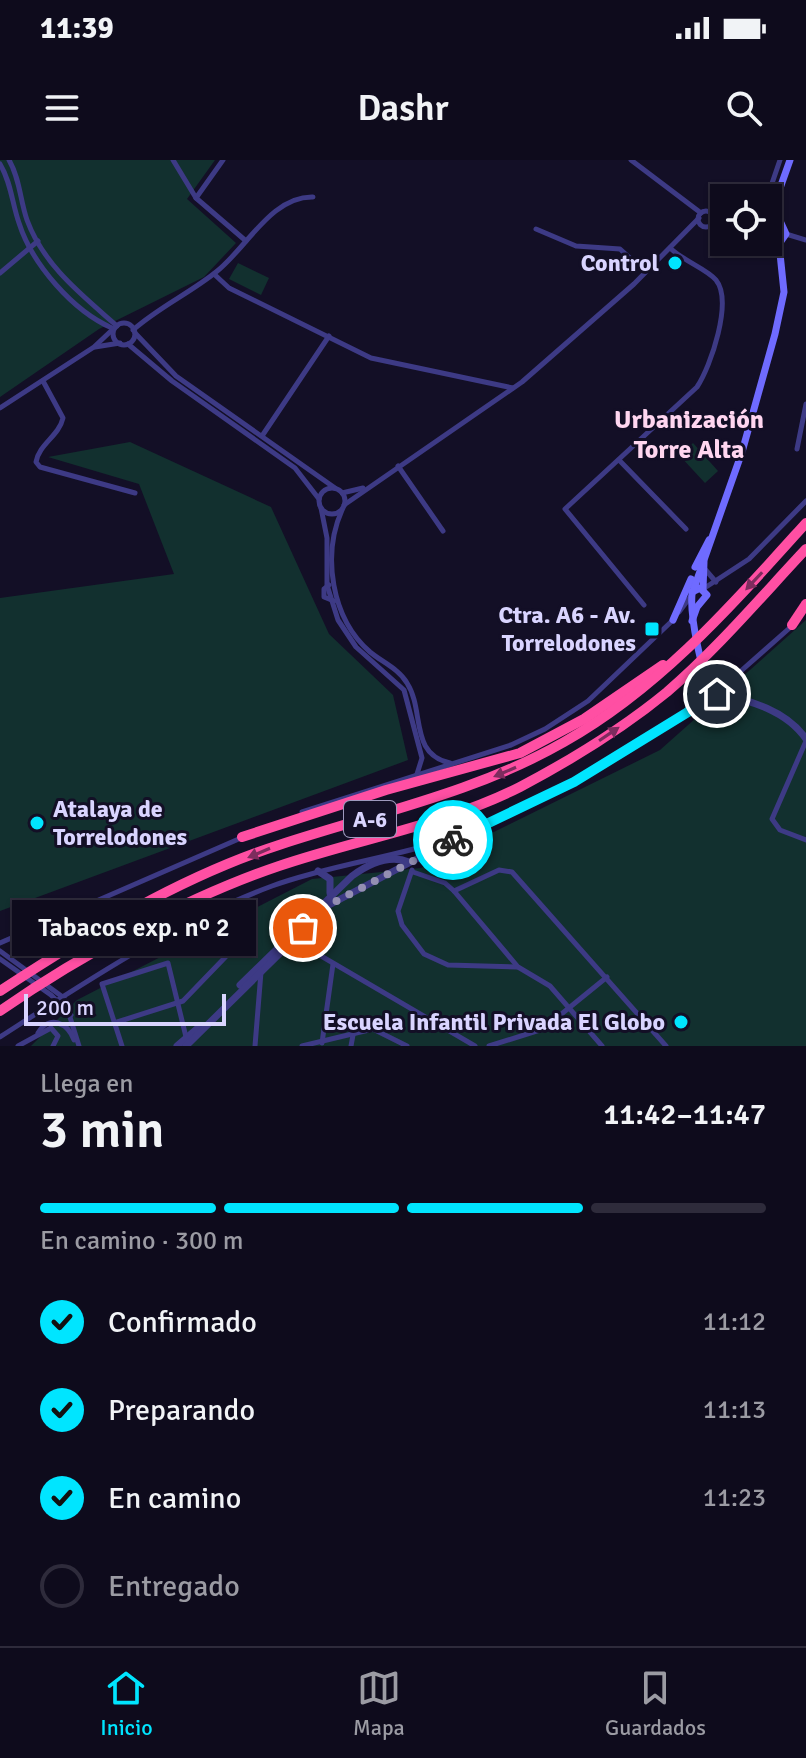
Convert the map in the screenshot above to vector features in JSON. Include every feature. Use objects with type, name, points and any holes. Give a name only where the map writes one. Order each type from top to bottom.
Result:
[{"type":"highway","name":"A-6","points":[[0,991],[138,908],[264,851],[455,793],[566,741],[618,707],[685,651],[806,523]]},
{"type":"highway","name":"A-6","points":[[1,1010],[61,973],[209,893],[276,867],[461,810],[516,788],[574,757],[668,690],[806,549]]},
{"type":"highway","points":[[792,625],[806,604]]},
{"type":"highway","points":[[242,837],[386,790],[520,753],[584,719],[685,651]]},
{"type":"main road","points":[[780,184],[790,160]]},
{"type":"main road","points":[[782,231],[786,234],[782,237]]},
{"type":"main road","points":[[708,674],[725,685],[717,694],[708,674],[689,612],[705,556],[742,452],[781,310],[783,275],[778,256]]},
{"type":"main road","points":[[673,620],[703,546],[711,538]]},
{"type":"main road","points":[[692,621],[706,597],[703,589],[705,556]]},
{"type":"main road","points":[[692,596],[697,588],[703,589]]},
{"type":"main road","points":[[692,596],[700,603]]},
{"type":"street","points":[[9,160],[17,173],[28,223],[38,241],[59,274],[113,328],[113,338],[295,468],[319,499],[334,601],[349,639],[404,690],[422,758],[417,774]]},
{"type":"street","points":[[173,160],[196,198],[246,241]]},
{"type":"street","points":[[196,198],[223,160]]},
{"type":"street","points":[[631,160],[700,215],[705,226]]},
{"type":"street","points":[[772,184],[780,160]]},
{"type":"street","points":[[0,164],[20,227],[60,288],[113,328],[134,331],[176,376],[342,493],[368,487]]},
{"type":"street","points":[[134,331],[214,274],[291,201],[313,197]]},
{"type":"street","points":[[321,508],[331,514],[343,507],[514,388],[645,272],[700,215],[710,214]]},
{"type":"street","points":[[682,235],[710,225]]},
{"type":"street","points":[[536,229],[576,246],[620,249],[645,272]]},
{"type":"street","points":[[786,234],[806,240]]},
{"type":"street","points":[[0,273],[38,241]]},
{"type":"street","points":[[644,605],[565,509],[697,387],[711,362],[723,306],[721,288],[709,273],[686,263],[670,248]]},
{"type":"street","points":[[214,274],[229,288],[371,358],[514,388]]},
{"type":"street","points":[[0,408],[94,347],[113,328]]},
{"type":"street","points":[[94,347],[134,340],[134,331]]},
{"type":"street","points":[[262,436],[329,336]]},
{"type":"street","points":[[43,381],[63,418],[61,427],[36,455],[40,467],[135,493]]},
{"type":"street","points":[[491,383],[497,394],[495,402]]},
{"type":"street","points":[[797,449],[806,404]]},
{"type":"street","points":[[619,460],[686,529]]},
{"type":"street","points":[[398,466],[443,531]]},
{"type":"street","points":[[319,499],[327,489],[335,488]]},
{"type":"street","points":[[330,585],[334,536],[343,507],[342,493]]},
{"type":"street","points":[[703,589],[749,559],[806,501]]},
{"type":"street","points":[[704,566],[716,582]]},
{"type":"street","points":[[0,943],[37,924],[297,814],[511,745],[568,716],[673,620],[692,596]]},
{"type":"street","points":[[334,601],[361,642],[405,679],[429,754],[451,764]]},
{"type":"street","points":[[741,698],[725,685],[806,612]]},
{"type":"street","points":[[741,698],[734,684],[742,670]]},
{"type":"street","points":[[177,1046],[186,1042],[329,905],[466,833],[574,782],[688,712],[705,696],[717,694],[741,698],[786,718],[806,740],[772,819],[780,830],[806,840]]},
{"type":"street","points":[[0,1037],[83,983],[214,910],[318,871],[466,833]]},
{"type":"street","points":[[186,1042],[330,894],[368,865],[393,860],[409,862]]},
{"type":"street","points":[[409,862],[413,872],[398,911],[402,925],[424,954],[448,965],[518,967]]},
{"type":"street","points":[[454,891],[499,870],[512,872],[666,1046]]},
{"type":"street","points":[[318,871],[330,879],[330,894]]},
{"type":"street","points":[[413,872],[445,883],[454,891],[518,967],[550,986],[602,1046]]},
{"type":"street","points":[[291,939],[475,1046]]},
{"type":"street","points":[[114,1023],[179,1003],[237,945]]},
{"type":"street","points":[[0,951],[67,1001],[78,1046]]},
{"type":"street","points":[[0,959],[51,995],[71,1015]]},
{"type":"street","points":[[122,1046],[102,984],[168,963],[186,1042]]},
{"type":"street","points":[[322,1043],[333,964]]},
{"type":"street","points":[[253,1044],[262,969]]},
{"type":"street","points":[[489,1046],[543,1029],[607,977]]},
{"type":"street","points":[[37,1034],[47,1023],[60,1023],[73,1035],[78,1046]]},
{"type":"street","points":[[18,1046],[46,1029],[56,1031],[58,1040],[53,1046]]},
{"type":"street","points":[[302,1046],[373,1029],[407,1046]]},
{"type":"street","points":[[351,1046],[353,1035]]},
{"type":"green space","points":[[0,160],[215,160],[187,199],[236,243],[204,277],[99,329],[0,397]]},
{"type":"green space","points":[[238,263],[269,278],[261,295],[229,279]]},
{"type":"green space","points":[[130,442],[271,507],[329,634],[393,695],[408,760],[0,911],[0,598],[174,574],[139,484],[48,457]]},
{"type":"green space","points":[[693,443],[718,471],[705,483],[680,456]]},
{"type":"green space","points":[[806,620],[806,1046],[31,1046],[77,1000],[312,879],[421,868],[660,750]]},
{"type":"way so far","points":[[303,928],[329,905],[453,840]]},
{"type":"place","name":"Control","points":[[675,263]]},
{"type":"place","name":"Ctra. A6 - Av. Torrelodones","points":[[652,629]]},
{"type":"place","name":"Atalaya de Torrelodones","points":[[37,823]]},
{"type":"place","name":"Tabacos exp. nº 2","points":[[303,928]]},
{"type":"place","name":"Escuela Infantil Privada El Globo","points":[[681,1022]]},
{"type":"district","name":"Urbanización Torre Alta","points":[[689,435]]},
{"type":"route","points":[[453,840],[574,782],[688,712],[705,696],[717,694]]}]
